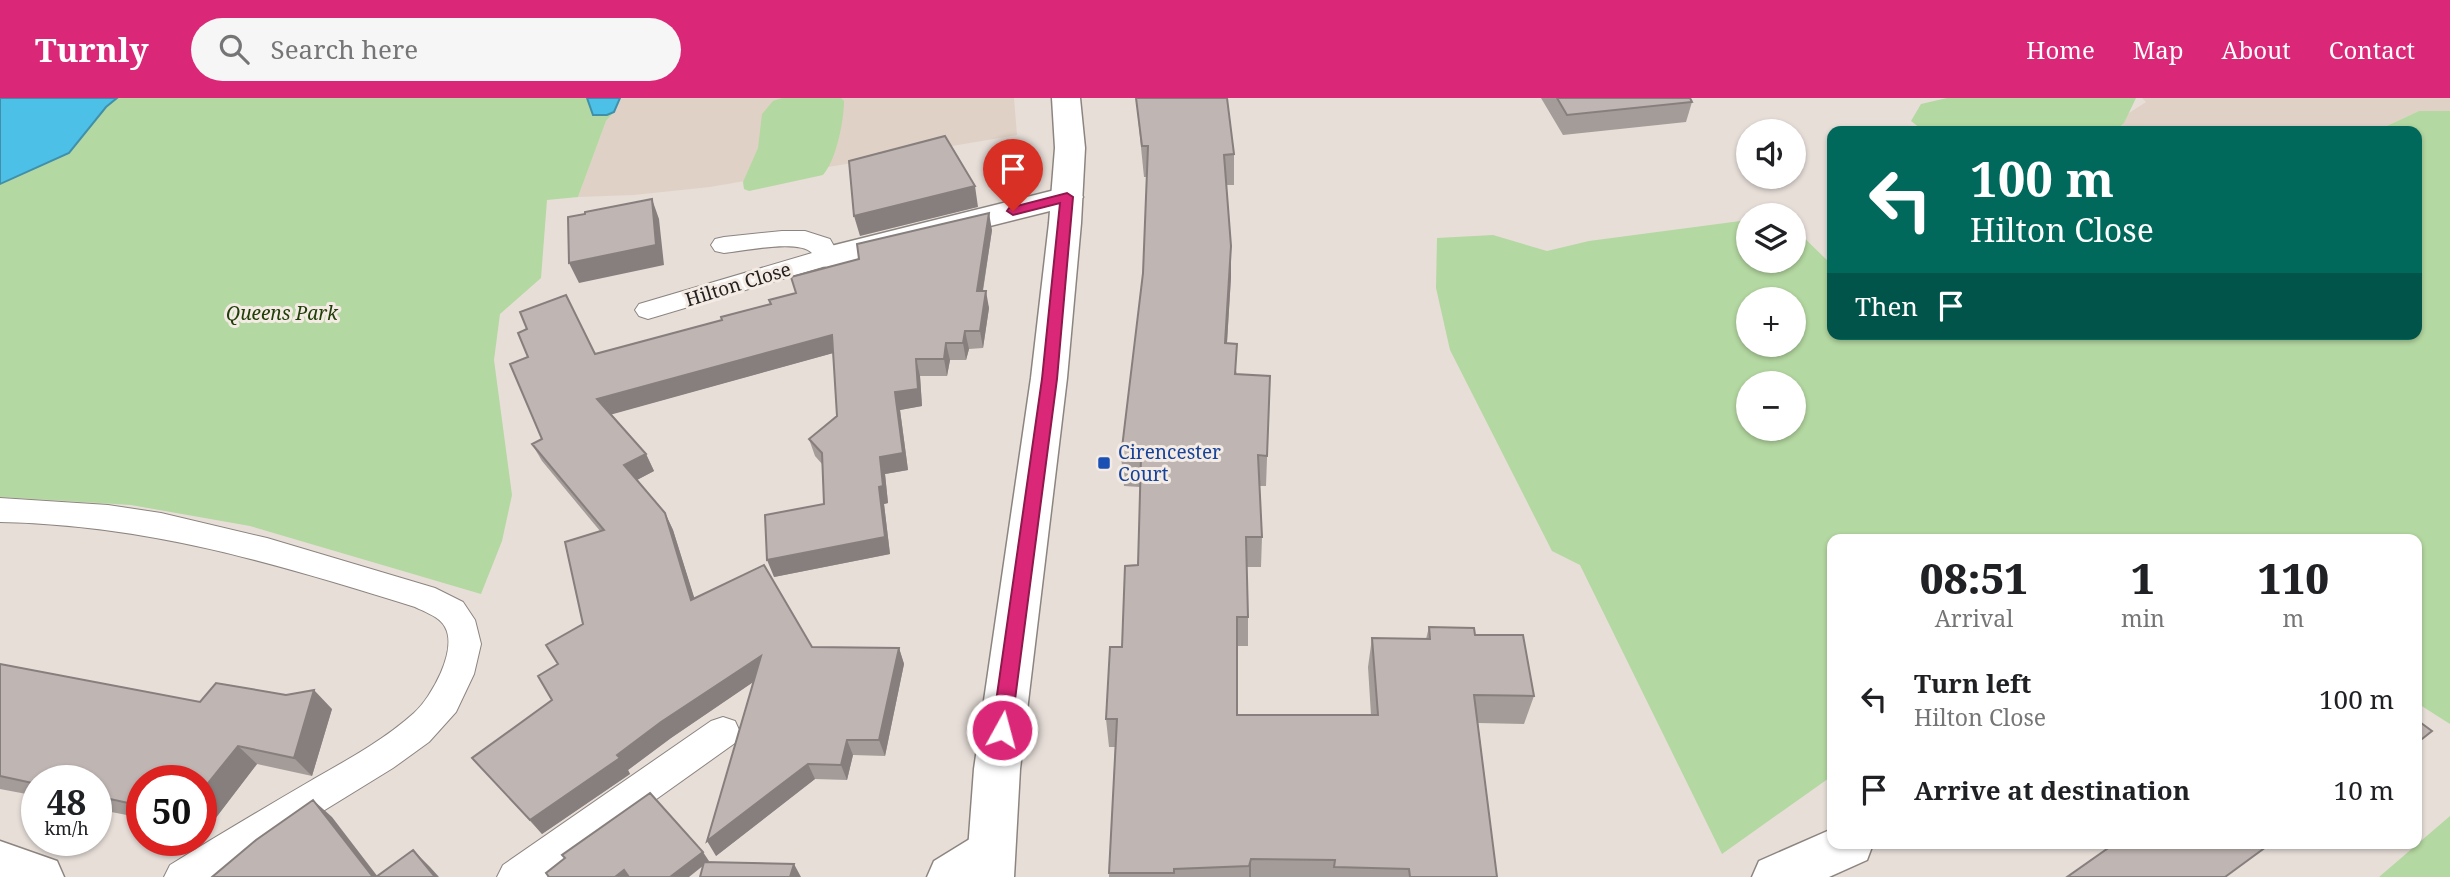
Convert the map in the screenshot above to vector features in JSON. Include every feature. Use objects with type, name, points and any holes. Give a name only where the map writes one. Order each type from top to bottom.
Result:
[{"type":"main road","points":[[951,877],[990,865],[1005,698],[1049,379],[1070,148],[1066,98]]},
{"type":"main road","name":"Hilton Close","points":[[827,257],[1067,197]]},
{"type":"main road","points":[[1776,877],[1839,849]]},
{"type":"main road","points":[[0,864],[40,877]]},
{"type":"lane","name":"Hilton Close","points":[[648,310],[827,257],[821,245],[806,239],[723,245]]},
{"type":"lane","points":[[0,510],[69,512],[110,517],[253,544],[424,597],[447,607],[460,622],[464,640],[462,662],[452,688],[431,720],[396,748],[183,877]]},
{"type":"lane","points":[[516,877],[723,732]]},
{"type":"shaded area","points":[[620,98],[1014,98],[1017,135],[710,187],[634,195],[578,197],[606,121],[614,112]]},
{"type":"shaded area","points":[[2142,98],[2450,98],[2450,111],[2419,111],[2387,126],[2109,126],[2146,102]]},
{"type":"green space","name":"Queens Park","points":[[0,98],[620,98],[614,112],[606,121],[578,197],[547,200],[541,278],[500,314],[494,360],[512,495],[502,541],[481,594],[250,526],[131,505],[0,497]]},
{"type":"green space","points":[[782,98],[841,98],[844,101],[841,130],[835,151],[823,175],[749,191],[744,189],[743,182],[758,148],[762,114],[773,101]]},
{"type":"green space","points":[[1947,98],[2136,98],[2121,126],[1918,126],[1911,121],[1921,104]]},
{"type":"green space","points":[[2419,111],[2450,111],[2450,724],[2422,706],[2422,534],[1827,534],[1827,780],[1722,854],[1580,565],[1552,551],[1450,350],[1436,288],[1437,238],[1493,235],[1547,251],[1589,241],[1736,222],[1736,273],[1806,273],[1806,240],[1827,260],[1827,340],[2422,340],[2422,126],[2387,126]]},
{"type":"green space","points":[[2450,816],[2450,877],[2379,877],[2412,849],[2422,849],[2422,840]]},
{"type":"water","points":[[0,98],[117,98],[106,107],[69,153],[0,184]]},
{"type":"water","points":[[587,98],[620,98],[614,112],[593,115]]},
{"type":"building","points":[[1136,98],[1227,98],[1234,154],[1224,155],[1231,246],[1225,343],[1237,344],[1235,374],[1270,376],[1267,456],[1258,455],[1262,537],[1246,537],[1248,617],[1237,617],[1237,715],[1378,715],[1372,638],[1430,639],[1429,627],[1474,628],[1475,635],[1523,635],[1534,696],[1474,695],[1497,877],[1410,877],[1409,869],[1334,867],[1335,860],[1251,859],[1249,866],[1174,869],[1174,873],[1109,873],[1117,719],[1106,719],[1110,647],[1122,647],[1125,566],[1138,565],[1141,457],[1121,456],[1143,273],[1148,146],[1142,146]]},
{"type":"building","points":[[1557,98],[1690,98],[1692,102],[1567,115]]},
{"type":"building","points":[[945,136],[975,186],[854,216],[849,161]]},
{"type":"building","points":[[652,199],[656,245],[569,263],[568,217]]},
{"type":"building","points":[[989,213],[977,291],[986,291],[980,331],[965,331],[963,343],[946,343],[944,359],[916,359],[918,389],[895,392],[903,453],[880,457],[883,486],[879,487],[885,537],[767,560],[765,515],[824,504],[822,453],[809,439],[837,416],[832,335],[597,399],[646,454],[624,465],[665,513],[691,600],[764,565],[812,647],[899,648],[879,740],[847,740],[841,765],[808,764],[707,841],[761,656],[661,722],[617,755],[620,758],[530,820],[472,758],[552,700],[538,676],[558,664],[546,645],[583,624],[565,542],[604,530],[532,444],[542,439],[510,364],[528,357],[518,333],[527,329],[520,312],[566,295],[595,354],[771,304],[769,300],[796,293],[791,277],[859,259],[857,244]]},
{"type":"building","points":[[0,664],[200,702],[216,683],[286,695],[314,690],[294,758],[238,746],[217,772],[217,765],[126,765],[126,803],[112,799],[112,765],[21,765],[21,781],[0,776]]},
{"type":"building","points":[[2422,724],[2432,731],[2422,739]]},
{"type":"building","points":[[650,793],[703,852],[670,877],[629,877],[624,870],[615,877],[549,877],[546,873],[565,858],[562,855]]},
{"type":"building","points":[[313,800],[373,877],[212,877],[256,840]]},
{"type":"building","points":[[2107,849],[2263,849],[2225,877],[2067,877]]},
{"type":"building","points":[[413,850],[435,877],[376,877]]},
{"type":"building","points":[[704,862],[794,864],[790,877],[700,877]]},
{"type":"place","name":"Cirencester Court","points":[[1104,463]]},
{"type":"route","points":[[1002,730],[1049,379],[1067,197],[1013,211]]}]
